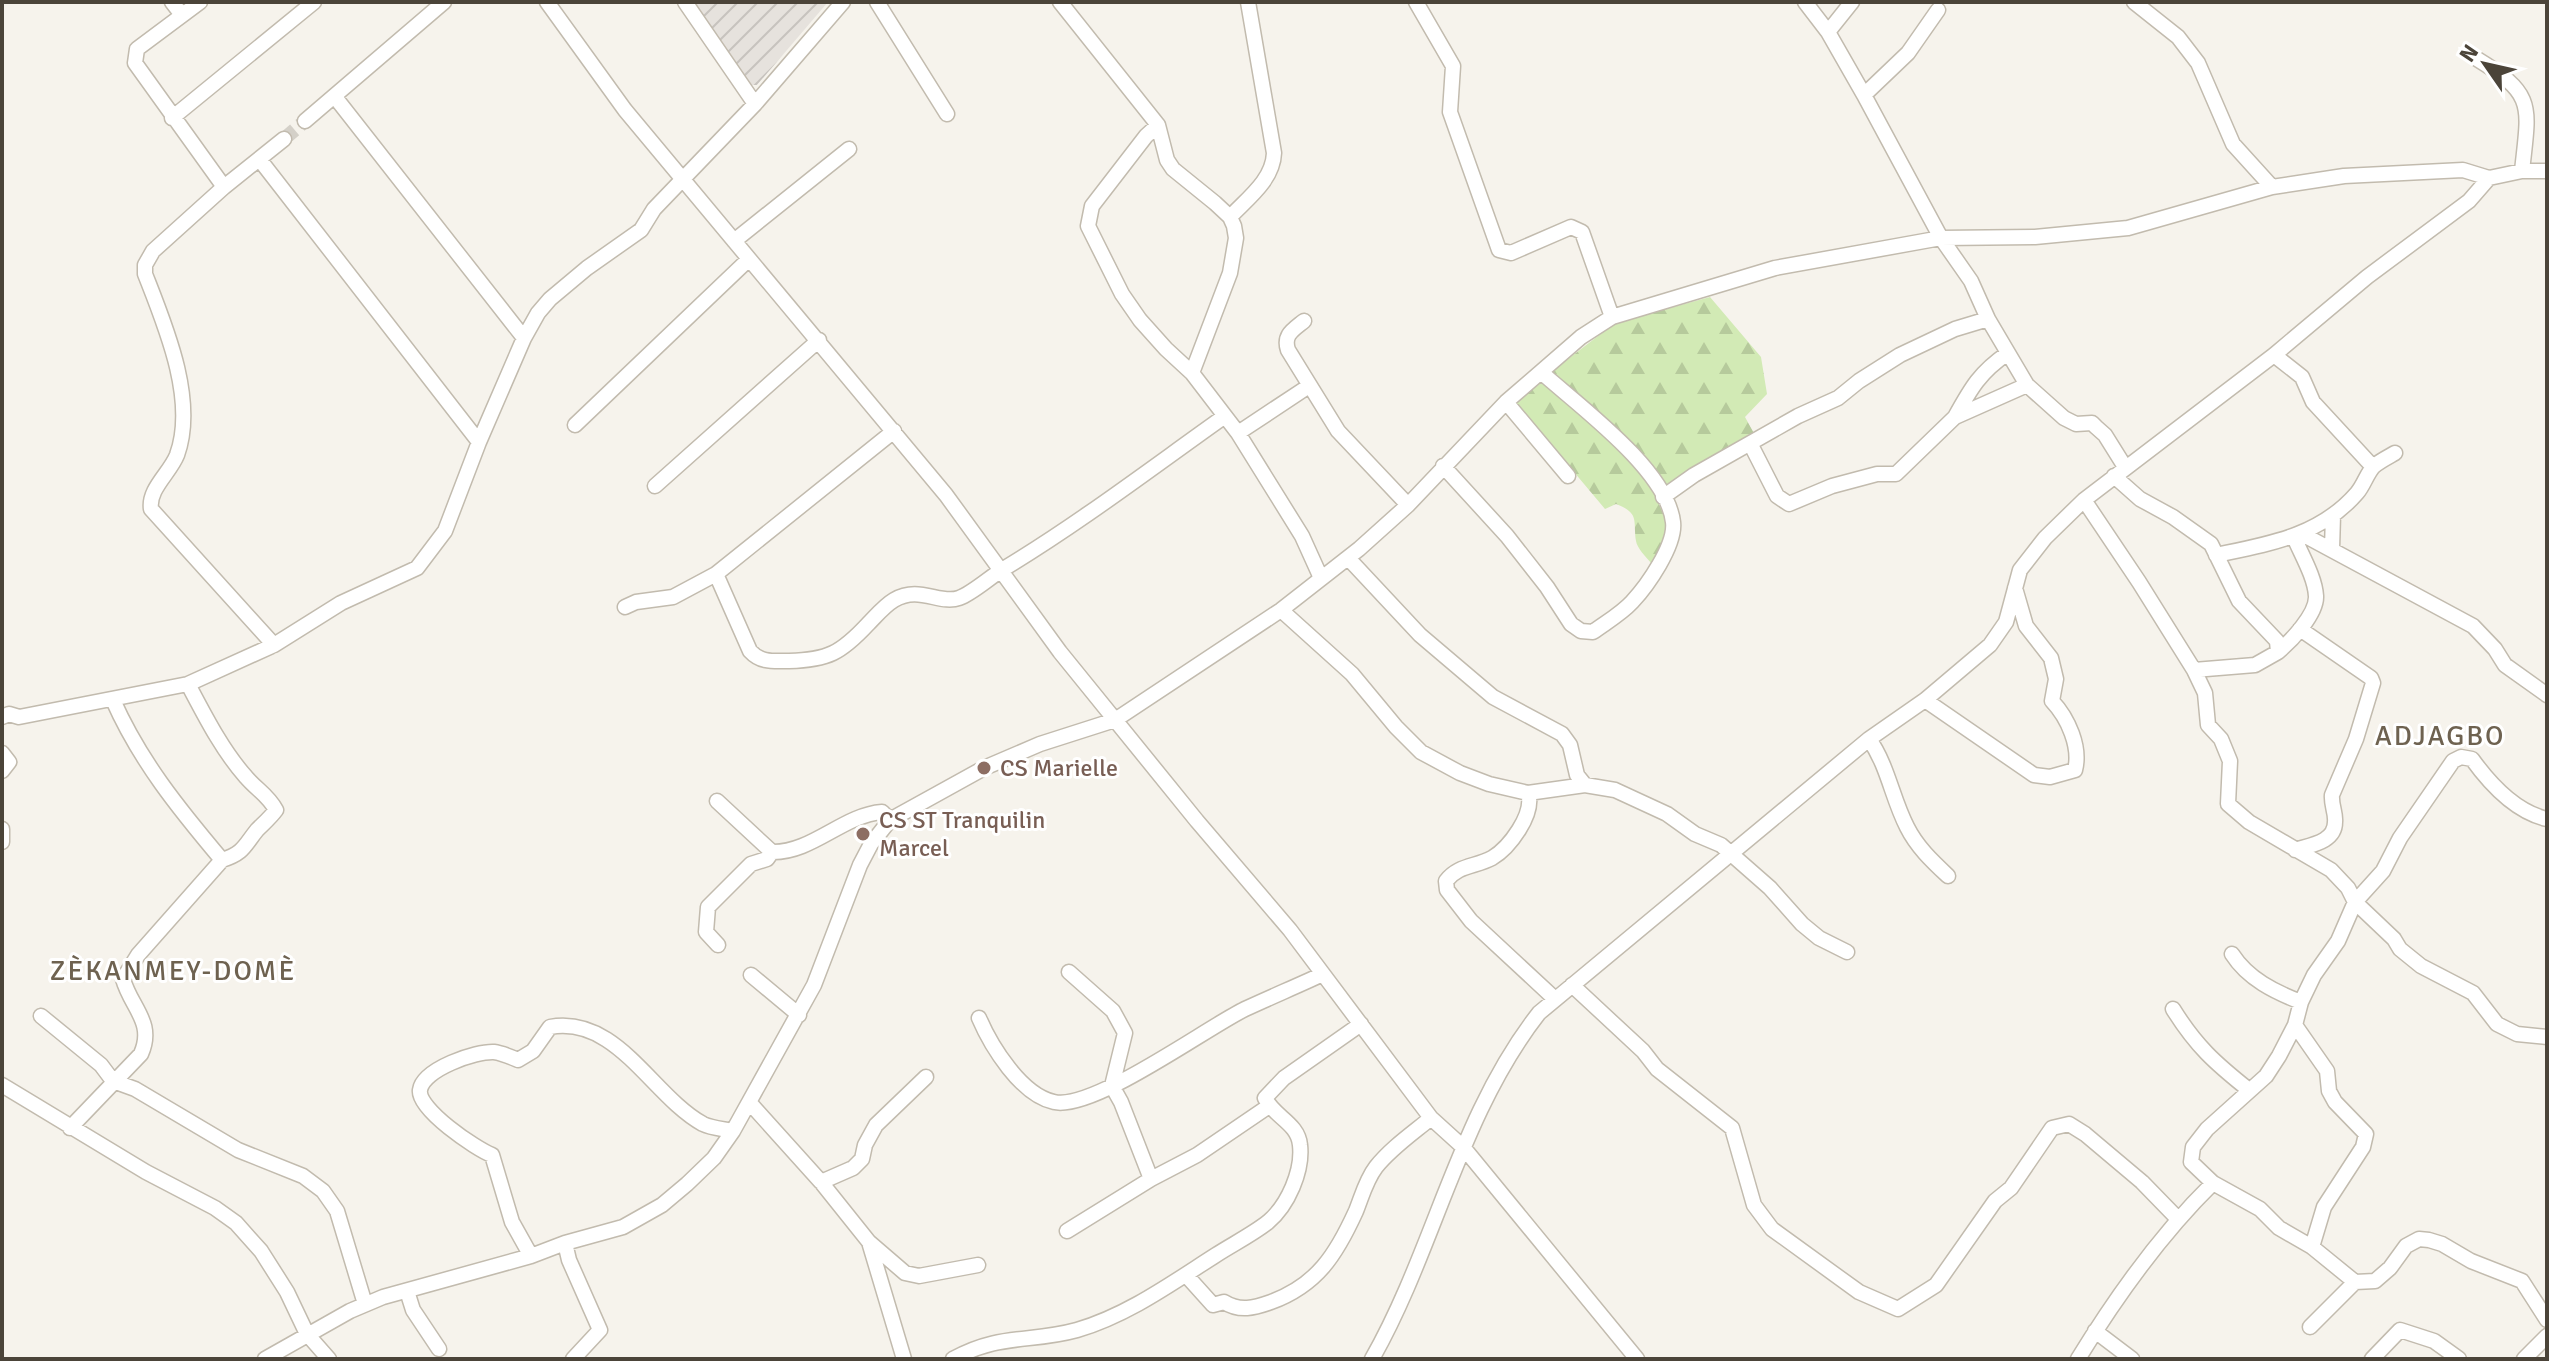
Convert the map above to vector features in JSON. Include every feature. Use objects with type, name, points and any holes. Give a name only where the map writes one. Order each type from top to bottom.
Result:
[{"type":"street","points":[[172,2],[182,15]]},
{"type":"street","points":[[200,2],[137,49],[135,63],[224,187]]},
{"type":"street","points":[[172,118],[314,2]]},
{"type":"street","points":[[305,121],[444,2]]},
{"type":"street","points":[[547,2],[625,110],[946,495],[1060,652],[1290,930],[1431,1118],[1463,1147],[1637,1359]]},
{"type":"street","points":[[685,2],[755,104]]},
{"type":"street","points":[[4,713],[19,717],[188,684],[274,645],[341,603],[417,568],[445,531],[479,442],[538,313],[587,268],[631,240],[654,209],[755,104],[843,2]]},
{"type":"street","points":[[877,2],[947,114]]},
{"type":"street","points":[[1060,2],[1158,125],[1167,160],[1173,169],[1230,217],[1236,238],[1230,273],[1192,373]]},
{"type":"street","points":[[1230,217],[1267,178],[1273,165],[1274,153],[1248,2]]},
{"type":"street","points":[[1416,2],[1453,66],[1450,112],[1499,250],[1511,253],[1571,227],[1577,228],[1582,232],[1612,317]]},
{"type":"street","points":[[1805,2],[1828,32],[1941,238],[1971,281],[1988,319],[2027,385],[2064,418],[2076,424],[2092,423],[2105,435],[2120,471],[2140,499],[2204,537],[2239,601],[2277,641],[2278,652]]},
{"type":"street","points":[[1828,32],[1852,2]]},
{"type":"street","points":[[2134,2],[2178,37],[2198,63],[2233,144],[2272,187]]},
{"type":"street","points":[[1864,95],[1908,53],[1938,10]]},
{"type":"street","points":[[2477,59],[2508,79],[2523,96],[2526,122],[2522,171]]},
{"type":"street","points":[[335,97],[524,338]]},
{"type":"street","points":[[1158,125],[1092,206],[1088,226],[1122,294],[1140,320],[1192,373],[1238,433],[1302,536],[1321,578]]},
{"type":"street","points":[[274,645],[151,509],[149,500],[177,454],[184,411],[177,373],[145,274],[145,265],[153,251],[224,187],[284,139]]},
{"type":"street","points":[[734,241],[849,149]]},
{"type":"street","points":[[260,160],[479,442]]},
{"type":"street","points":[[265,1359],[365,1304],[623,1227],[662,1205],[714,1158],[733,1131],[799,1015],[819,973],[860,865],[871,844],[890,820],[984,768],[1040,744],[1115,720],[1281,610],[1348,558],[1408,505],[1506,402],[1581,337],[1612,317],[1775,268],[1941,238],[2035,237],[2128,228],[2272,187],[2344,176],[2463,170],[2489,178],[2522,171],[2547,171]]},
{"type":"street","points":[[1380,1356],[1463,1147],[1518,1039],[1539,1013],[1869,739],[1925,700],[1990,645],[2006,622],[2020,570],[2045,538],[2084,500],[2274,355],[2367,277],[2469,201],[2489,178]]},
{"type":"street","points":[[575,425],[749,259]]},
{"type":"street","points":[[1663,497],[1694,475],[1798,416],[1838,398],[1900,355],[1955,329],[1988,319]]},
{"type":"street","points":[[1304,321],[1288,335],[1286,343],[1309,386],[1338,431],[1408,505]]},
{"type":"street","points":[[655,486],[819,340]]},
{"type":"street","points":[[1751,445],[1777,496],[1789,504],[1832,486],[1877,474],[1896,474],[1955,417],[1987,367],[2008,353]]},
{"type":"street","points":[[2274,355],[2302,377],[2313,402],[2373,467]]},
{"type":"street","points":[[1443,466],[1507,536],[1571,624],[1581,631],[1593,632],[1631,603],[1662,559],[1671,541],[1673,522],[1643,462],[1541,372]]},
{"type":"street","points":[[1955,417],[2027,385]]},
{"type":"street","points":[[1238,433],[1309,386]]},
{"type":"street","points":[[1506,402],[1568,476]]},
{"type":"street","points":[[716,574],[750,651],[763,661],[811,660],[832,655],[844,649],[893,600],[907,594],[961,598],[1053,539],[1225,416]]},
{"type":"street","points":[[625,607],[636,602],[673,597],[716,574],[894,431]]},
{"type":"street","points":[[2216,555],[2298,536],[2333,515],[2358,492],[2373,467],[2395,453]]},
{"type":"street","points":[[2084,500],[2139,582],[2205,693],[2208,725],[2221,739],[2230,761],[2228,804],[2249,822],[2331,870],[2348,888],[2355,902],[2412,960],[2473,993],[2497,1024],[2517,1034],[2547,1037]]},
{"type":"street","points":[[2332,549],[2333,515]]},
{"type":"street","points":[[2298,536],[2332,549],[2473,626],[2495,649],[2505,665],[2547,695]]},
{"type":"street","points":[[2194,670],[2255,665],[2278,652],[2300,629],[2317,599],[2298,536]]},
{"type":"street","points":[[1348,558],[1420,635],[1493,697],[1562,734],[1570,745],[1577,775],[1585,785]]},
{"type":"street","points":[[1925,700],[2034,775],[2050,777],[2075,770],[2078,760],[2072,736],[2064,714],[2052,701],[2056,679],[2051,658],[2026,626],[2015,587]]},
{"type":"street","points":[[1281,610],[1352,674],[1421,752],[1475,778],[1528,793],[1585,785],[1615,790],[1667,814],[1695,834],[1733,854],[1770,888],[1802,924],[1819,938],[1847,952]]},
{"type":"street","points":[[2295,850],[2327,839],[2333,832],[2336,820],[2331,805],[2332,795],[2356,739],[2373,683],[2371,678],[2300,629]]},
{"type":"street","points":[[70,1128],[141,1054],[148,1038],[141,1015],[127,993],[123,979],[138,955],[222,860],[234,857],[249,845],[276,810],[269,797],[247,778],[214,733],[188,684]]},
{"type":"street","points":[[113,700],[129,738],[222,860]]},
{"type":"street","points":[[1869,739],[1885,766],[1897,805],[1914,840],[1948,876]]},
{"type":"street","points":[[2,753],[9,762],[2,771]]},
{"type":"street","points":[[2547,819],[2534,816],[2512,802],[2472,759],[2461,757],[2453,761],[2418,810],[2383,871],[2355,902],[2338,941],[2314,975],[2301,1002],[2295,1025],[2266,1076],[2207,1129],[2191,1154],[2191,1162],[2213,1183],[2260,1209],[2279,1228],[2312,1247],[2355,1282],[2375,1281],[2390,1268],[2406,1246],[2419,1239],[2429,1240],[2522,1281],[2547,1320]]},
{"type":"street","points":[[1528,793],[1531,801],[1523,822],[1504,848],[1484,862],[1458,869],[1446,881],[1447,890],[1471,921],[1555,999]]},
{"type":"street","points":[[717,801],[772,852],[784,852],[799,846],[865,813],[882,812],[890,820]]},
{"type":"street","points":[[2,829],[2,842]]},
{"type":"street","points":[[718,945],[706,932],[708,907],[751,864],[767,859],[772,852]]},
{"type":"street","points":[[2232,954],[2274,991],[2301,1002]]},
{"type":"street","points":[[1069,972],[1113,1011],[1125,1033],[1112,1086],[1151,1179]]},
{"type":"street","points":[[979,1018],[1011,1071],[1034,1093],[1056,1103],[1081,1099],[1112,1086],[1244,1010],[1323,974]]},
{"type":"street","points":[[751,975],[799,1015]]},
{"type":"street","points":[[1572,985],[1643,1051],[1657,1069],[1732,1128],[1754,1205],[1772,1229],[1859,1292],[1898,1309],[1936,1285],[1995,1201],[2011,1188],[2052,1128],[2060,1124],[2069,1124],[2085,1134],[2142,1182],[2178,1219]]},
{"type":"street","points":[[2173,1009],[2192,1040],[2211,1060],[2249,1090]]},
{"type":"street","points":[[41,1016],[101,1065],[113,1081],[135,1089],[238,1150],[303,1176],[323,1191],[337,1211],[365,1304]]},
{"type":"street","points":[[953,1359],[976,1346],[1075,1330],[1119,1314],[1268,1222],[1280,1208],[1301,1167],[1300,1142],[1292,1125],[1269,1106],[1265,1098],[1284,1078],[1361,1024]]},
{"type":"street","points":[[2295,1025],[2327,1071],[2329,1091],[2335,1102],[2366,1134],[2363,1147],[2324,1207],[2312,1247]]},
{"type":"street","points":[[531,1256],[512,1222],[492,1155],[458,1134],[421,1100],[423,1082],[442,1066],[451,1061],[493,1052],[518,1060],[533,1051],[550,1027],[580,1028],[601,1037],[622,1052],[675,1103],[704,1125],[733,1131]]},
{"type":"street","points":[[821,1182],[853,1168],[862,1159],[865,1145],[876,1125],[926,1077]]},
{"type":"street","points":[[2,1085],[70,1128],[215,1208],[236,1223],[261,1251],[307,1334],[329,1359]]},
{"type":"street","points":[[749,1102],[821,1182],[869,1242],[905,1273],[919,1276],[978,1265]]},
{"type":"street","points":[[1067,1231],[1151,1179],[1197,1155],[1269,1106]]},
{"type":"street","points":[[1186,1275],[1213,1305],[1224,1302],[1234,1308],[1254,1308],[1268,1303],[1312,1280],[1322,1271],[1338,1245],[1378,1164],[1431,1118]]},
{"type":"street","points":[[2078,1359],[2095,1331],[2178,1219],[2213,1183]]},
{"type":"street","points":[[869,1242],[904,1359]]},
{"type":"street","points":[[565,1243],[569,1260],[600,1330],[573,1359]]},
{"type":"street","points":[[2310,1327],[2355,1282]]},
{"type":"street","points":[[407,1291],[413,1310],[439,1349]]},
{"type":"street","points":[[2372,1359],[2400,1330],[2434,1341],[2459,1359]]},
{"type":"street","points":[[2095,1331],[2132,1359]]},
{"type":"street","points":[[2524,1359],[2547,1336]]},
{"type":"shaded area","points":[[693,2],[828,2],[757,85],[751,85]]},
{"type":"green space","points":[[1710,297],[1761,357],[1767,394],[1745,417],[1756,437],[1664,490],[1551,372],[1615,323]]},
{"type":"green space","points":[[1543,381],[1636,464],[1655,495],[1666,520],[1665,540],[1651,563],[1637,544],[1632,514],[1616,504],[1605,509],[1516,403]]},
{"type":"tunnel","points":[[284,139],[305,121]]},
{"type":"place","name":"CS Marielle","points":[[984,768]]},
{"type":"place","name":"CS ST Tranquilin Marcel","points":[[863,834]]},
{"type":"district","name":"ADJAGBO","points":[[2440,735]]},
{"type":"district","name":"ZÈKANMEY-DOMÈ","points":[[173,970]]}]
